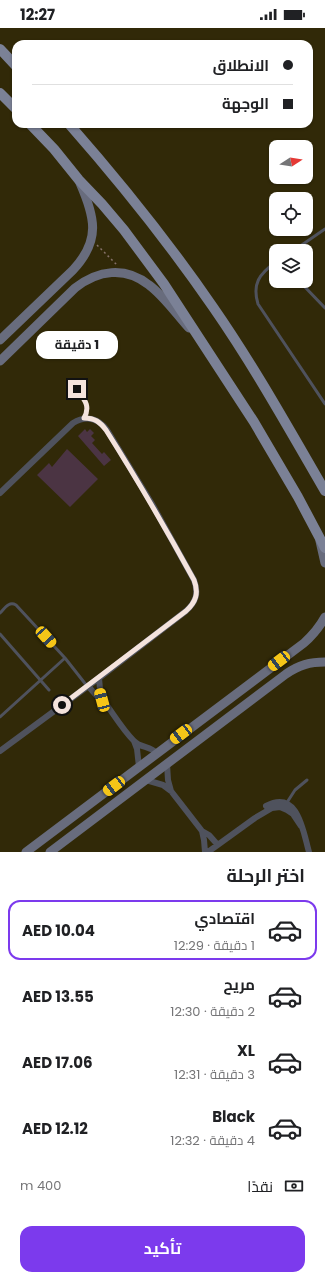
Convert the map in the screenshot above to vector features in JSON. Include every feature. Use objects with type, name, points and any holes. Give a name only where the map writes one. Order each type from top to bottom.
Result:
[{"type":"main road","points":[[0,49],[12,62]]},
{"type":"main road","points":[[0,93],[12,105]]},
{"type":"main road","points":[[34,128],[102,204],[144,256],[207,348],[254,422],[325,548]]},
{"type":"main road","points":[[72,128],[140,208],[213,307],[279,411],[325,491]]},
{"type":"street","points":[[0,340],[81,262],[86,253],[92,232],[92,211],[79,180]]},
{"type":"street","points":[[0,361],[84,281],[106,273],[129,275],[140,279],[150,286],[207,348]]},
{"type":"street","points":[[0,493],[69,426],[84,418],[97,420],[103,425],[156,510],[197,587],[195,601],[191,606],[99,678],[0,752]]},
{"type":"street","points":[[319,536],[325,563]]},
{"type":"street","points":[[26,852],[308,639],[320,627],[325,617]]},
{"type":"street","points":[[50,852],[295,668],[305,664],[325,662]]},
{"type":"street","points":[[99,678],[102,700]]},
{"type":"street","points":[[88,686],[102,700],[134,741],[137,749],[139,767]]},
{"type":"street","points":[[134,741],[142,746],[154,750],[156,753]]},
{"type":"street","points":[[167,764],[168,780],[171,791]]},
{"type":"street","points":[[146,780],[160,784],[171,791],[202,831],[209,835],[217,844]]},
{"type":"street","points":[[255,818],[269,805],[278,802],[286,804],[296,811],[309,852]]},
{"type":"street","points":[[202,831],[206,852],[267,809],[274,807],[280,807],[290,811],[301,826]]},
{"type":"lane","points":[[303,244],[325,229]]},
{"type":"lane","points":[[269,268],[258,280],[256,296],[258,304],[325,404]]},
{"type":"lane","points":[[306,288],[325,308]]},
{"type":"lane","points":[[77,389],[87,404],[84,418]]},
{"type":"lane","points":[[0,613],[9,604],[13,603],[16,605],[65,658],[88,686]]},
{"type":"lane","points":[[0,634],[50,690]]},
{"type":"lane","points":[[0,717],[65,658]]},
{"type":"lane","points":[[286,804],[295,790],[307,780]]},
{"type":"path","points":[[90,243],[98,245],[118,265],[117,273]]},
{"type":"sand","points":[[0,28],[325,28],[325,852],[0,852]]},
{"type":"building","points":[[85,429],[87,432],[90,429],[94,433],[91,436],[95,440],[92,443],[102,454],[104,452],[111,460],[104,466],[78,436]]},
{"type":"building","points":[[67,449],[98,479],[70,507],[37,475],[49,463],[52,467]]},
{"type":"route","points":[[62,705],[186,611],[195,601],[197,594],[197,587],[194,580],[173,542],[137,479],[103,425],[97,420],[84,418],[88,409],[87,404],[77,389]]}]
